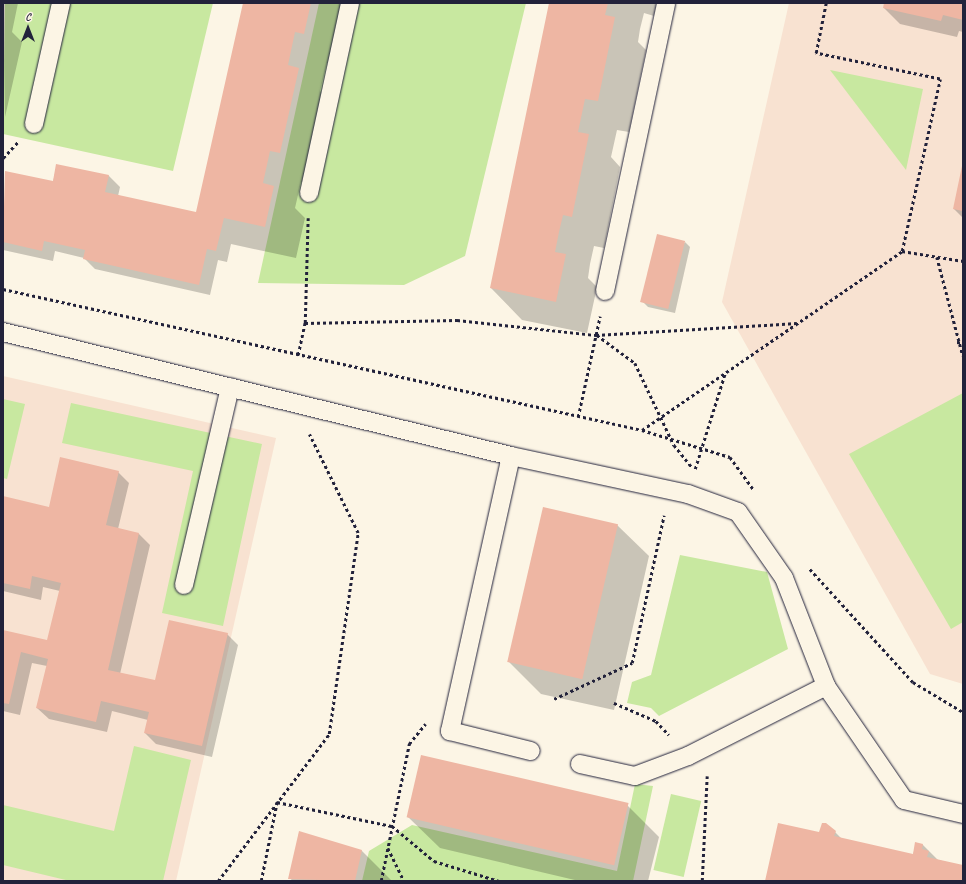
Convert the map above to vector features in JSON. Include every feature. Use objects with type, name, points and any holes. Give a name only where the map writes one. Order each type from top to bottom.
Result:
[{"type":"lane","points":[[34,124],[61,3]]},
{"type":"lane","points":[[309,193],[350,3]]},
{"type":"lane","points":[[605,290],[666,3]]},
{"type":"lane","points":[[3,332],[511,456],[688,494],[738,512],[784,578],[826,686],[904,800],[963,814]]},
{"type":"lane","points":[[184,585],[230,387]]},
{"type":"lane","points":[[511,456],[450,732],[531,751]]},
{"type":"lane","points":[[580,764],[635,776],[708,746],[826,686]]},
{"type":"path","points":[[298,355],[305,324],[309,193]]},
{"type":"path","points":[[902,251],[963,261]]},
{"type":"path","points":[[937,257],[957,342],[963,356]]},
{"type":"path","points":[[578,417],[605,290]]},
{"type":"path","points":[[305,324],[457,320],[596,335],[797,323]]},
{"type":"path","points":[[596,335],[635,363],[674,445],[695,471]]},
{"type":"path","points":[[957,342],[963,343]]},
{"type":"path","points":[[688,494],[726,372]]},
{"type":"path","points":[[218,881],[329,734],[358,533],[293,403]]},
{"type":"path","points":[[554,699],[632,663],[670,490]]},
{"type":"path","points":[[614,703],[656,721]]},
{"type":"path","points":[[381,881],[409,744],[425,724],[450,732]]},
{"type":"path","points":[[702,881],[708,746]]},
{"type":"path","points":[[277,802],[392,826],[434,861],[499,881]]},
{"type":"path","points":[[260,881],[277,802]]},
{"type":"path","points":[[388,847],[404,881]]},
{"type":"shaded area","points":[[789,3],[963,3],[963,684],[930,674],[722,302]]},
{"type":"shaded area","points":[[3,376],[276,438],[176,881],[3,881]]},
{"type":"green space","points":[[5,3],[213,3],[173,171],[3,134]]},
{"type":"green space","points":[[319,3],[526,3],[465,256],[404,285],[258,283]]},
{"type":"green space","points":[[830,70],[923,89],[906,170]]},
{"type":"green space","points":[[963,393],[963,622],[951,629],[849,454]]},
{"type":"green space","points":[[3,399],[25,404],[7,479],[3,478]]},
{"type":"green space","points":[[71,403],[262,444],[223,626],[162,613],[193,471],[62,443]]},
{"type":"green space","points":[[680,555],[767,572],[788,649],[659,716],[651,708],[627,703],[632,682],[651,675]]},
{"type":"green space","points":[[134,746],[191,760],[163,881],[70,881],[3,865],[3,805],[114,831]]},
{"type":"green space","points":[[635,784],[653,786],[633,881],[362,881],[369,851],[412,825],[617,871]]},
{"type":"green space","points":[[671,794],[701,801],[684,877],[653,870]]},
{"type":"building","points":[[243,3],[311,3],[304,34],[295,32],[288,65],[299,68],[280,153],[270,151],[263,183],[274,186],[265,227],[224,218],[216,251],[207,249],[199,285],[83,259],[85,250],[44,241],[42,251],[3,242],[5,171],[53,181],[56,164],[109,175],[105,192],[196,212]]},
{"type":"building","points":[[549,3],[608,3],[605,15],[615,17],[598,101],[585,99],[578,132],[589,134],[572,217],[563,215],[555,252],[566,254],[556,302],[490,288]]},
{"type":"building","points":[[884,3],[963,3],[963,20],[943,15],[941,21],[883,8]]},
{"type":"building","points":[[963,166],[963,211],[953,209]]},
{"type":"building","points":[[657,234],[685,241],[668,309],[640,302]]},
{"type":"building","points":[[60,457],[119,471],[106,525],[139,533],[108,670],[155,680],[169,620],[228,633],[202,746],[144,733],[149,712],[101,701],[96,722],[36,708],[48,659],[21,652],[9,704],[3,703],[3,630],[47,640],[61,583],[32,576],[30,589],[3,583],[3,496],[49,507]]},
{"type":"building","points":[[543,507],[618,524],[582,679],[507,662]]},
{"type":"building","points":[[421,755],[629,803],[614,865],[407,817]]},
{"type":"building","points":[[778,823],[819,832],[822,823],[826,823],[836,831],[834,836],[913,854],[915,842],[923,844],[922,849],[929,851],[927,857],[963,865],[963,881],[765,881]]},
{"type":"building","points":[[299,831],[362,850],[355,881],[288,879]]}]
